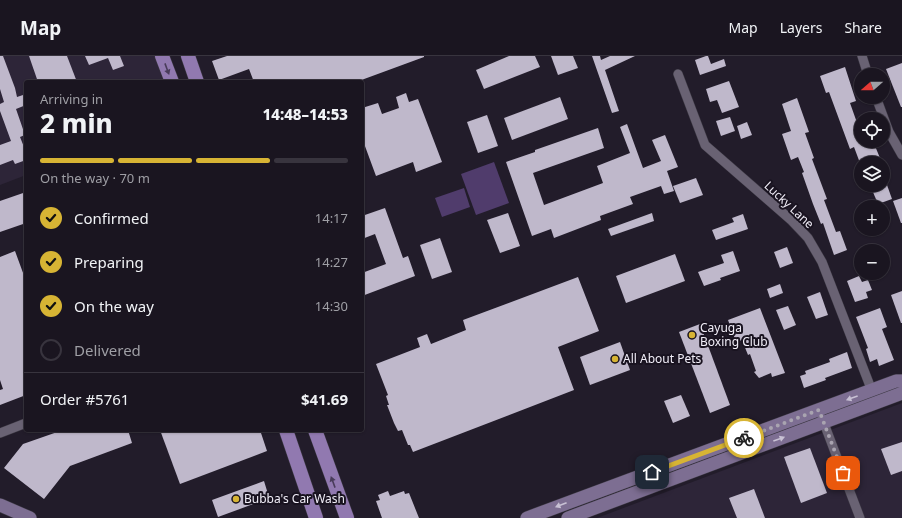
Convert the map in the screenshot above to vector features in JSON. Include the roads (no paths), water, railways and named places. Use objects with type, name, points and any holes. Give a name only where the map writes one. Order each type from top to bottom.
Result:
[{"type":"main road","points":[[162,56],[171,80]]},
{"type":"main road","points":[[188,56],[196,80]]},
{"type":"main road","points":[[568,518],[601,504],[699,468],[821,416],[896,381],[902,382]]},
{"type":"main road","points":[[527,518],[652,472],[821,416],[902,393]]},
{"type":"main road","points":[[287,432],[316,518]]},
{"type":"main road","points":[[316,432],[347,518]]},
{"type":"main road","points":[[652,472],[658,476],[684,466],[699,468]]},
{"type":"main road","points":[[601,504],[606,496],[638,483],[652,472]]},
{"type":"main road","points":[[0,505],[30,518]]},
{"type":"street","points":[[862,56],[866,68]]},
{"type":"street","name":"Lucky Lane","points":[[678,74],[705,145],[791,220],[808,238],[822,262],[872,391]]},
{"type":"street","points":[[879,104],[889,132],[902,155]]},
{"type":"street","points":[[821,416],[860,518]]},
{"type":"street","points":[[0,433],[24,424]]},
{"type":"place","name":"Cayuga Boxing Club","points":[[692,335]]},
{"type":"place","name":"All About Pets","points":[[615,359]]},
{"type":"place","name":"Bubba's Car Wash","points":[[236,499]]}]
